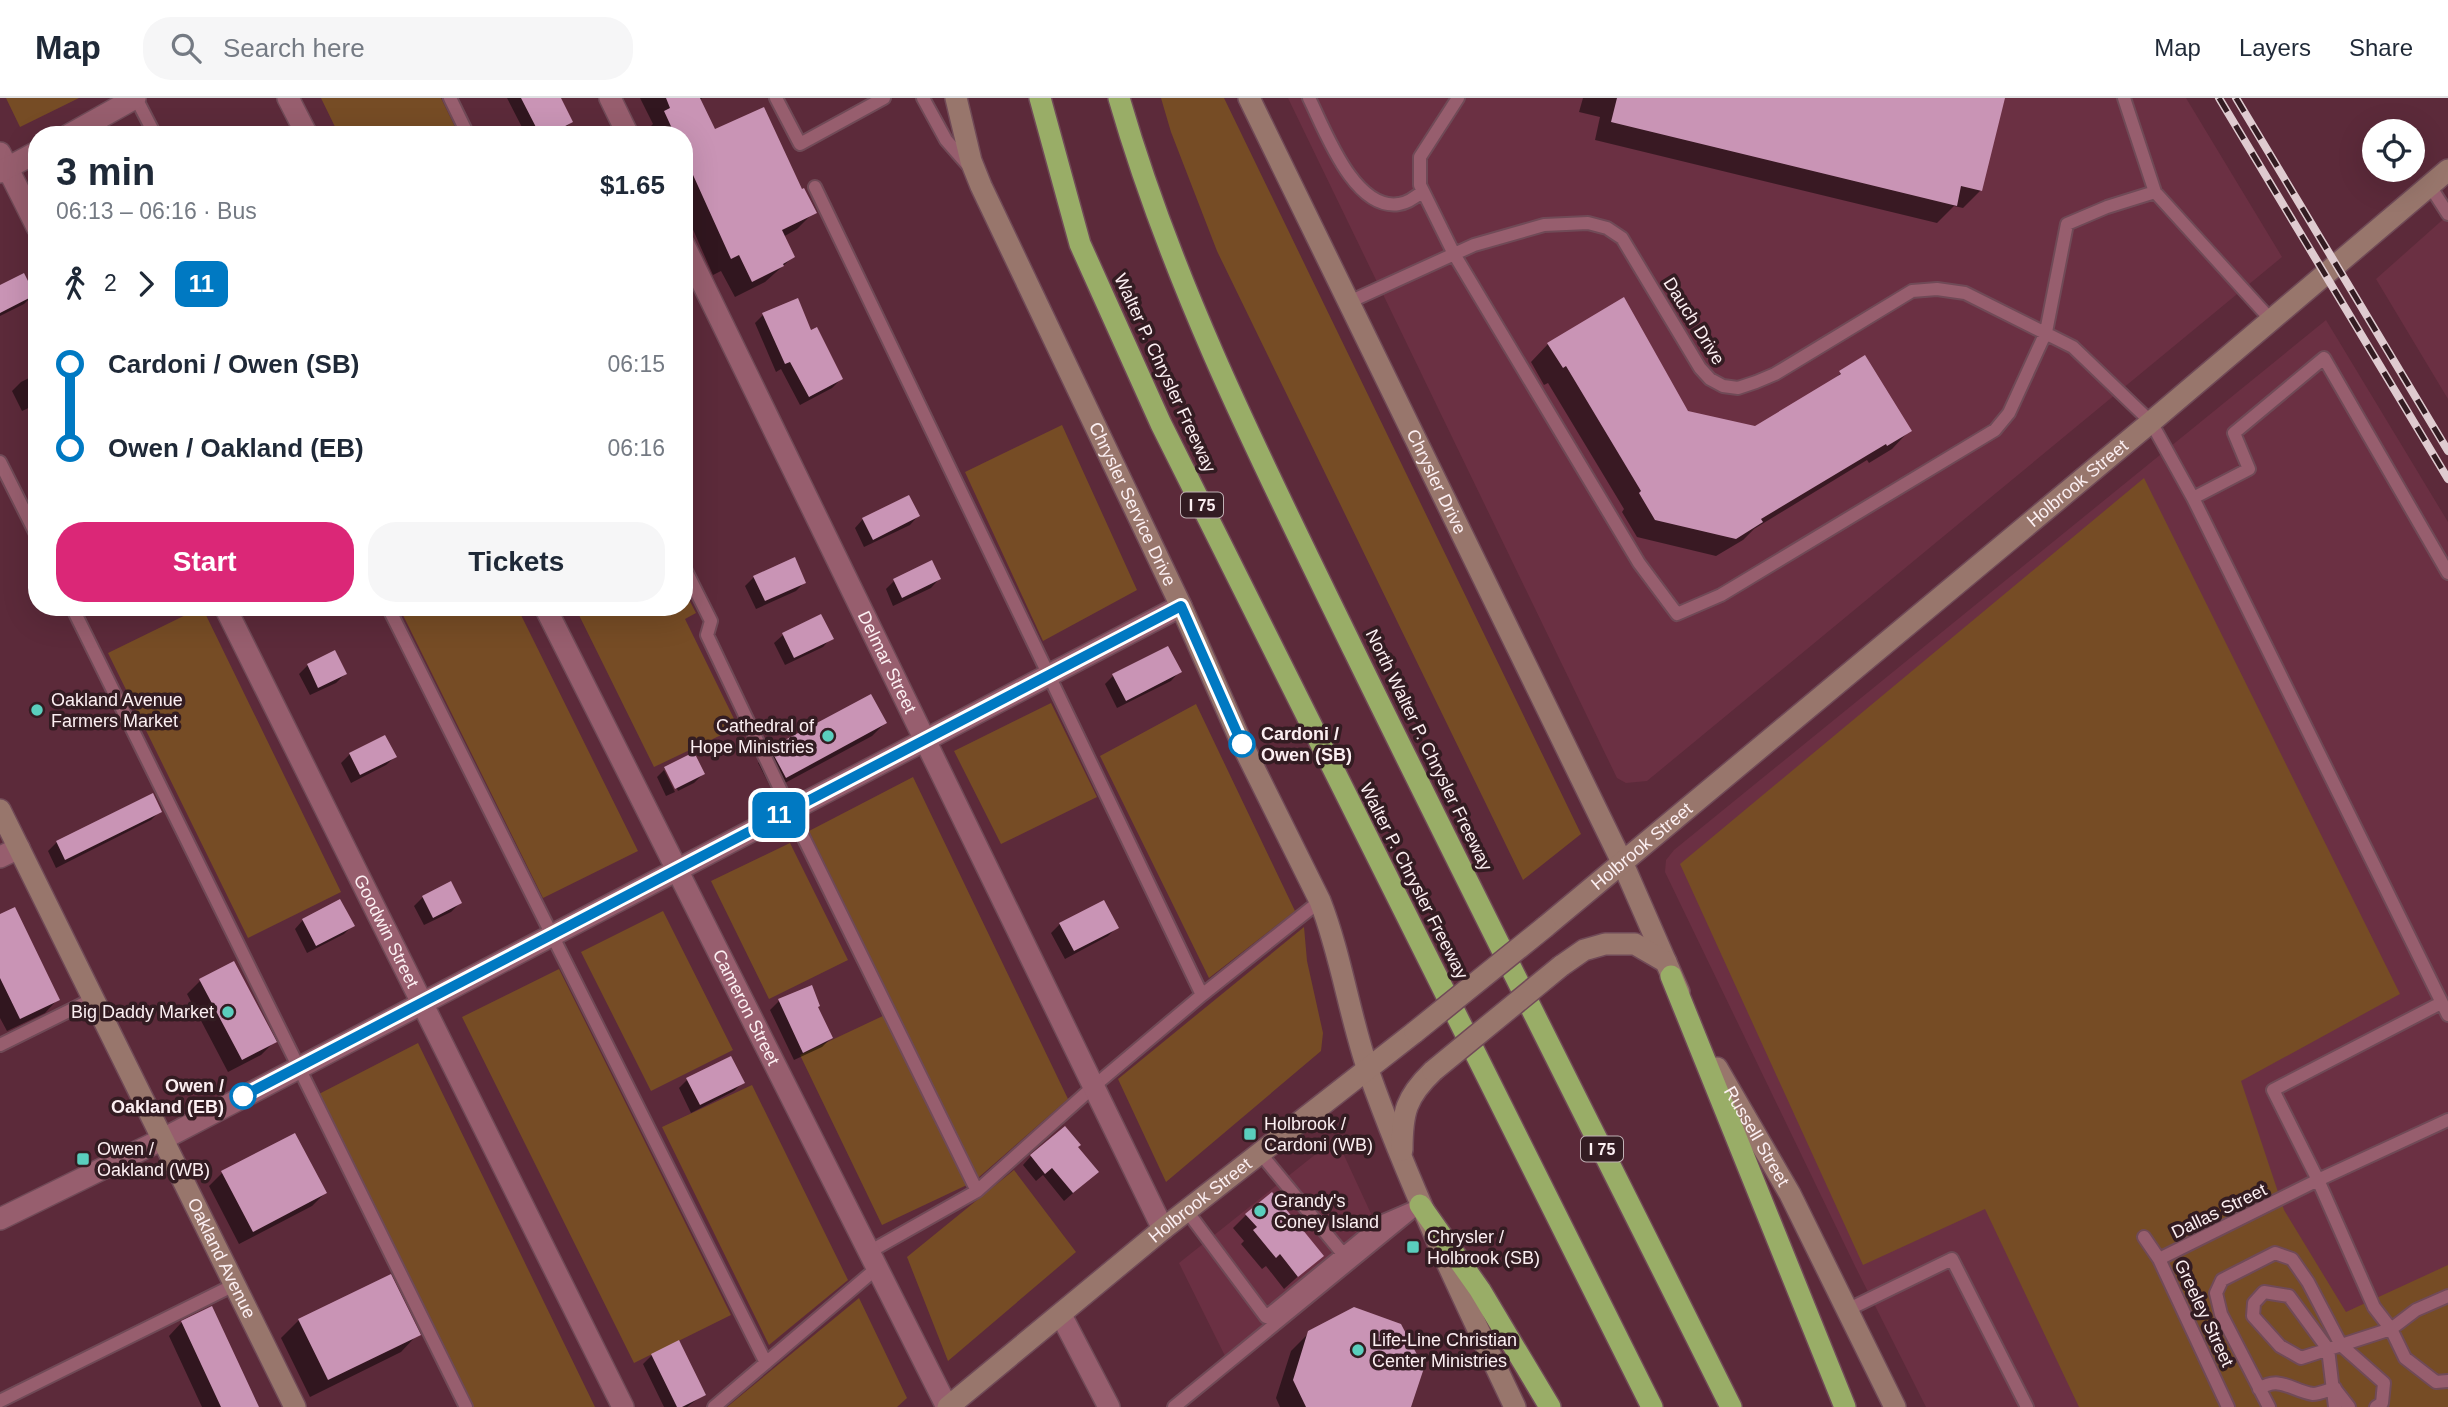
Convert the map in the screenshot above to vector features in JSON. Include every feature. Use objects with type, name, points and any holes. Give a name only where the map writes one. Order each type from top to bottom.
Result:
[{"type":"highway","name":"Walter P. Chrysler Freeway","points":[[1040,98],[1080,244],[1161,424],[1652,1407]]},
{"type":"highway","name":"North Walter P. Chrysler Freeway","points":[[1119,98],[1156,214],[1242,421],[1411,768],[1731,1407]]},
{"type":"highway","points":[[1669,969],[1845,1407]]},
{"type":"highway","points":[[1418,1200],[1480,1290],[1550,1407]]},
{"type":"street","points":[[85,126],[136,98]]},
{"type":"street","points":[[288,98],[302,126]]},
{"type":"street","points":[[611,98],[624,126]]},
{"type":"street","name":"Chrysler Service Drive","points":[[956,98],[971,161],[981,186],[1181,606],[1242,744],[1320,901],[1330,927],[1348,1006],[1368,1069],[1418,1200]]},
{"type":"street","name":"Chrysler Drive","points":[[1249,98],[1623,864]]},
{"type":"street","points":[[28,155],[3,165],[28,211]]},
{"type":"street","name":"Holbrook Street","points":[[947,1407],[1163,1229],[1415,1032],[1623,864],[2272,321],[2448,170]]},
{"type":"street","name":"Delmar Street","points":[[693,264],[1163,1229]]},
{"type":"street","points":[[0,1219],[163,1139],[1181,606]]},
{"type":"street","name":"Goodwin Street","points":[[229,616],[623,1407]]},
{"type":"street","name":"Cameron Street","points":[[550,616],[947,1407]]},
{"type":"street","name":"Oakland Avenue","points":[[0,810],[9,853],[93,999],[295,1407]]},
{"type":"street","name":"Russell Street","points":[[1623,864],[1669,969],[1727,1088],[1790,1194],[1895,1407]]},
{"type":"street","points":[[1402,1158],[1402,1133],[1408,1100],[1415,1088],[1561,966],[1584,950],[1605,944],[1634,944],[1669,969]]},
{"type":"street","points":[[1418,1200],[1515,1407]]},
{"type":"street","points":[[1061,1315],[1109,1407]]},
{"type":"lane","points":[[136,98],[150,126]]},
{"type":"lane","points":[[450,98],[464,126]]},
{"type":"lane","points":[[776,98],[800,144],[884,98]]},
{"type":"lane","points":[[923,98],[946,140],[981,186]]},
{"type":"lane","points":[[1309,98],[1340,162],[1363,191],[1381,201],[1399,205],[1423,191]]},
{"type":"lane","points":[[1458,98],[1420,157],[1420,185],[1454,254],[1639,563],[1677,614],[1721,595],[1995,430],[2008,413],[2046,332],[2067,224],[2107,206],[2155,192]]},
{"type":"lane","points":[[2124,98],[2155,192],[2272,321]]},
{"type":"lane","points":[[2430,186],[2448,214]]},
{"type":"lane","points":[[815,187],[1202,995]]},
{"type":"lane","name":"Dauch Drive","points":[[1349,302],[1474,245],[1544,225],[1588,223],[1607,228],[1622,239],[1700,368],[1710,379],[1723,386],[1738,388],[1775,374],[1912,291],[1937,289],[1965,293],[2073,347],[2151,422],[2193,499],[2448,1015]]},
{"type":"lane","points":[[2193,499],[2249,469],[2234,433],[2324,358],[2448,573]]},
{"type":"lane","points":[[0,462],[28,518]]},
{"type":"lane","points":[[693,585],[711,621],[707,635],[977,1191]]},
{"type":"lane","points":[[76,616],[466,1407]]},
{"type":"lane","points":[[392,616],[766,1363]]},
{"type":"lane","points":[[714,1407],[766,1363],[873,1260],[977,1191],[1093,1087],[1320,901]]},
{"type":"lane","points":[[0,1045],[93,999]]},
{"type":"lane","points":[[2441,1003],[2273,1090],[2318,1180],[2374,1307],[2390,1329],[2405,1358],[2436,1382],[2448,1381]]},
{"type":"lane","name":"Dallas Street","points":[[2160,1259],[2318,1180],[2448,1120]]},
{"type":"lane","points":[[1260,1153],[1343,1254]]},
{"type":"lane","points":[[1187,1211],[1266,1317],[1383,1221],[1418,1200]]},
{"type":"lane","points":[[1174,1407],[1418,1200]]},
{"type":"lane","name":"Greeley Street","points":[[2144,1237],[2160,1259],[2228,1407]]},
{"type":"lane","points":[[2269,1407],[2221,1314],[2216,1293],[2222,1280],[2275,1253],[2292,1259],[2308,1282],[2341,1345],[2384,1383],[2382,1403],[2376,1407]]},
{"type":"lane","points":[[1847,1310],[1952,1259],[2027,1407]]},
{"type":"lane","points":[[0,1401],[234,1285]]},
{"type":"lane","points":[[2335,1407],[2335,1388],[2328,1349],[2289,1296],[2264,1292],[2254,1303],[2253,1315],[2280,1346],[2301,1357],[2328,1349],[2341,1345],[2390,1329],[2416,1310],[2445,1300]]},
{"type":"lane","points":[[2259,1389],[2267,1383],[2284,1384],[2314,1394],[2335,1388]]},
{"type":"lane","points":[[2335,1388],[2349,1407]]},
{"type":"shaded area","points":[[6,98],[79,98],[20,127]]},
{"type":"shaded area","points":[[321,98],[441,98],[455,126],[335,126]]},
{"type":"shaded area","points":[[1161,98],[1224,98],[1581,834],[1523,880],[1217,251],[1171,132]]},
{"type":"shaded area","points":[[1288,98],[2186,98],[2282,257],[1647,781],[1626,783],[1617,778]]},
{"type":"shaded area","points":[[2448,215],[2448,399],[2376,279]]},
{"type":"shaded area","points":[[2326,320],[2448,522],[2448,1407],[1926,1407],[1665,872],[1666,860],[1674,850]]},
{"type":"shaded area","points":[[1062,425],[1137,590],[1043,641],[965,472]]},
{"type":"shaded area","points":[[2144,478],[2400,994],[2241,1081],[2284,1210],[2346,1312],[2448,1265],[2448,1407],[2079,1407],[1985,1209],[1863,1265],[1680,864]]},
{"type":"shaded area","points":[[184,616],[206,616],[341,892],[248,938],[108,653]]},
{"type":"shaded area","points":[[403,616],[521,616],[638,851],[543,898]]},
{"type":"shaded area","points":[[579,616],[690,616],[685,619],[738,727],[654,767]]},
{"type":"shaded area","points":[[1051,703],[1097,797],[1001,844],[954,751]]},
{"type":"shaded area","points":[[1196,704],[1295,911],[1209,978],[1100,756]]},
{"type":"shaded area","points":[[913,777],[1068,1099],[978,1178],[809,831]]},
{"type":"shaded area","points":[[790,843],[848,960],[769,999],[711,881]]},
{"type":"shaded area","points":[[663,911],[733,1050],[651,1091],[581,952]]},
{"type":"shaded area","points":[[1304,927],[1307,961],[1323,1033],[1321,1051],[1166,1182],[1118,1079]]},
{"type":"shaded area","points":[[559,969],[731,1315],[634,1363],[462,1017]]},
{"type":"shaded area","points":[[887,1014],[969,1184],[882,1225],[800,1055]]},
{"type":"shaded area","points":[[418,1043],[595,1407],[472,1407],[317,1095]]},
{"type":"shaded area","points":[[752,1085],[848,1280],[769,1345],[662,1127]]},
{"type":"shaded area","points":[[1336,1138],[1379,1231],[1227,1360],[1179,1263]]},
{"type":"shaded area","points":[[1014,1170],[1076,1252],[948,1361],[907,1257]]},
{"type":"shaded area","points":[[859,1298],[907,1398],[897,1407],[727,1407]]},
{"type":"building","points":[[521,98],[561,98],[573,122],[565,126],[535,126]]},
{"type":"building","points":[[666,98],[700,98],[715,129],[764,107],[802,189],[804,188],[817,213],[782,230],[795,257],[783,264],[784,266],[752,282],[739,255],[731,259],[693,175],[693,126],[671,126],[664,111],[670,108]]},
{"type":"building","points":[[1617,98],[2005,98],[1982,191],[1961,186],[1957,206],[1611,122]]},
{"type":"building","points":[[24,273],[28,281],[28,299],[0,313],[0,285]]},
{"type":"building","points":[[1624,297],[1688,411],[1755,426],[1841,374],[1839,371],[1865,355],[1912,431],[1761,519],[1763,522],[1736,539],[1655,520],[1639,493],[1641,491],[1566,366],[1563,368],[1547,343]]},
{"type":"building","points":[[798,298],[811,330],[817,327],[843,379],[809,397],[790,362],[785,364],[762,313]]},
{"type":"building","points":[[909,495],[920,516],[873,540],[862,518]]},
{"type":"building","points":[[795,557],[806,583],[765,601],[753,576]]},
{"type":"building","points":[[932,560],[941,579],[902,598],[893,579]]},
{"type":"building","points":[[821,614],[834,639],[794,658],[782,633]]},
{"type":"building","points":[[1168,646],[1182,672],[1126,701],[1112,674]]},
{"type":"building","points":[[335,650],[347,674],[318,688],[307,664]]},
{"type":"building","name":"Cathedral of Hope Ministries","points":[[871,694],[887,723],[786,778],[770,748]]},
{"type":"building","points":[[385,735],[397,757],[360,775],[349,753]]},
{"type":"building","points":[[694,752],[705,774],[675,789],[664,767]]},
{"type":"building","points":[[153,793],[162,812],[65,860],[56,841]]},
{"type":"building","points":[[451,881],[462,903],[433,918],[422,896]]},
{"type":"building","points":[[340,899],[355,926],[316,946],[302,919]]},
{"type":"building","points":[[1104,900],[1119,928],[1074,951],[1059,923]]},
{"type":"building","points":[[15,907],[60,1000],[20,1019],[0,978],[0,914]]},
{"type":"building","points":[[234,961],[277,1042],[242,1060],[199,979]]},
{"type":"building","points":[[812,985],[820,1006],[818,1007],[833,1038],[803,1053],[778,999]]},
{"type":"building","points":[[731,1056],[745,1083],[700,1105],[686,1078]]},
{"type":"building","points":[[1065,1126],[1099,1172],[1073,1193],[1052,1168],[1045,1174],[1030,1155]]},
{"type":"building","points":[[295,1133],[327,1193],[253,1232],[221,1171]]},
{"type":"building","points":[[1272,1192],[1324,1256],[1298,1277],[1280,1254],[1276,1258],[1253,1230],[1257,1227],[1245,1214]]},
{"type":"building","points":[[391,1274],[421,1335],[328,1380],[298,1319]]},
{"type":"building","points":[[212,1306],[259,1407],[221,1407],[181,1321]]},
{"type":"building","name":"Life-Line Christian Center Ministries","points":[[1354,1307],[1401,1324],[1424,1368],[1411,1407],[1306,1407],[1293,1380],[1308,1331]]},
{"type":"building","points":[[679,1340],[706,1395],[682,1407],[677,1407],[651,1354]]},
{"type":"railway","points":[[2219,98],[2448,479]]},
{"type":"railway","points":[[2236,98],[2448,451]]},
{"type":"bus line","name":"11","points":[[243,1096],[1181,606],[1242,744]]},
{"type":"place","name":"Oakland Avenue Farmers Market","points":[[37,710]]},
{"type":"place","name":"Cathedral of Hope Ministries","points":[[828,736]]},
{"type":"place","name":"Cardoni / Owen (SB)","points":[[1242,744]]},
{"type":"place","name":"Big Daddy Market","points":[[228,1012]]},
{"type":"place","name":"Owen / Oakland (EB)","points":[[243,1096]]},
{"type":"place","name":"Holbrook / Cardoni (WB)","points":[[1250,1134]]},
{"type":"place","name":"Owen / Oakland (WB)","points":[[83,1159]]},
{"type":"place","name":"Grandy's Coney Island","points":[[1260,1211]]},
{"type":"place","name":"Chrysler / Holbrook (SB)","points":[[1413,1247]]},
{"type":"place","name":"Life-Line Christian Center Ministries","points":[[1358,1350]]}]
